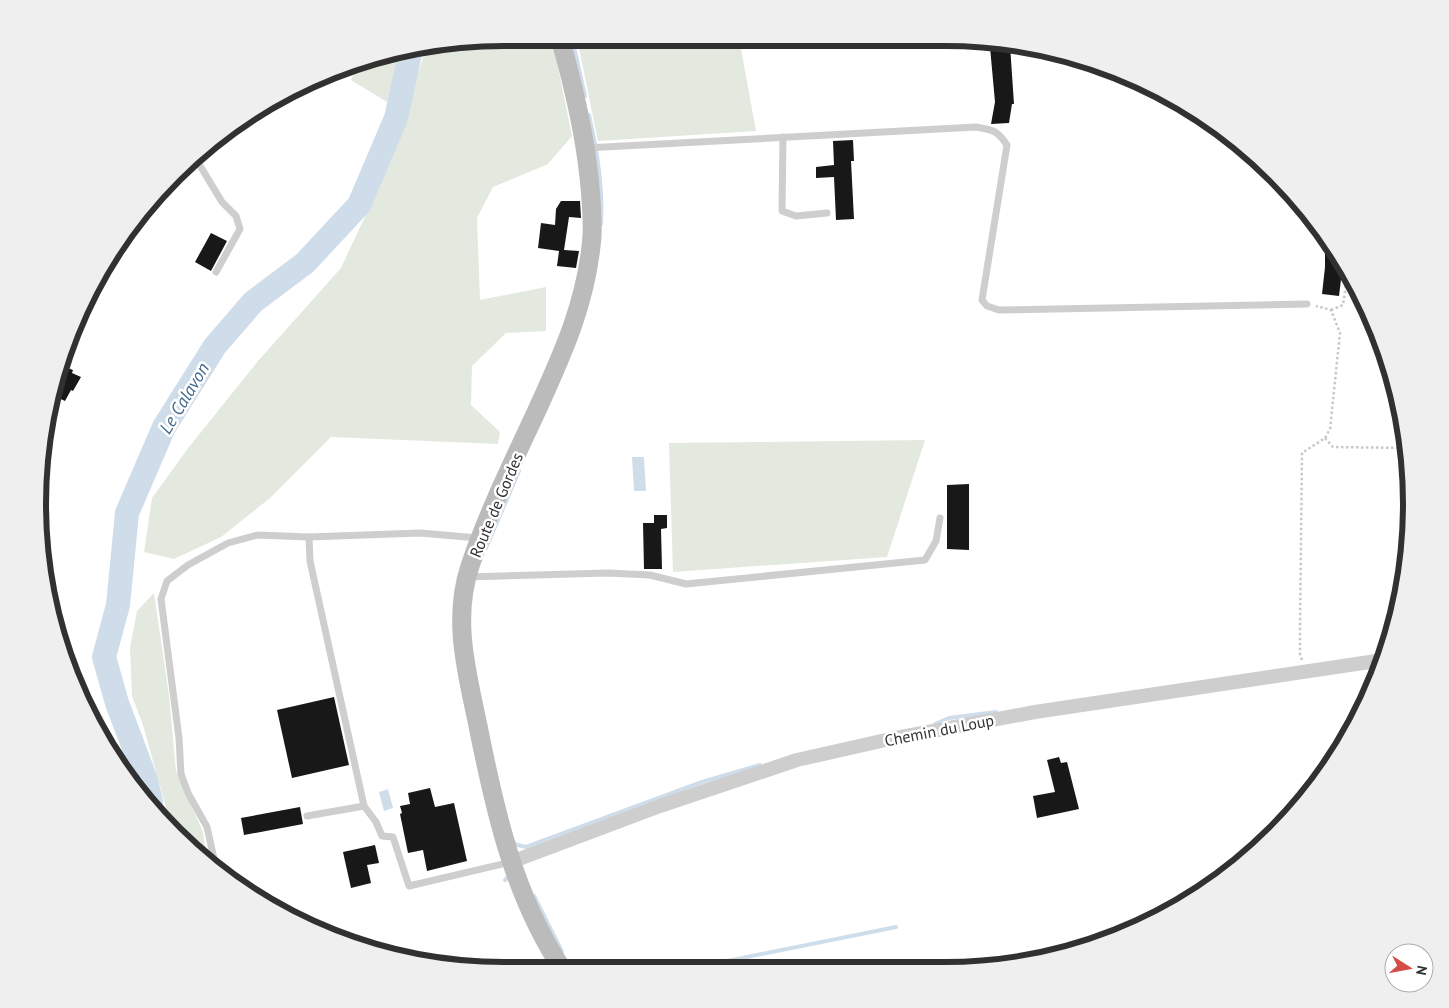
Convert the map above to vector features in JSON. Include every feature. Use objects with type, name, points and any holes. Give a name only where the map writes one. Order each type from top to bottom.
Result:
[{"type":"street","name":"Route de Gordes","points":[[558,962],[547,946],[530,911],[511,862],[486,763],[462,646],[461,610],[467,576],[481,538],[499,492],[566,347],[583,292],[592,237],[592,209],[586,148],[577,102],[562,46]]},
{"type":"street","name":"Chemin du Loup","points":[[511,862],[660,806],[806,758],[890,739],[1035,712],[1374,661]]},
{"type":"lane","points":[[586,148],[976,127],[998,132],[1007,145],[982,300],[987,306],[999,310],[1307,304]]},
{"type":"lane","points":[[783,137],[782,211],[796,216],[827,214]]},
{"type":"lane","points":[[199,163],[222,202],[236,216],[240,229],[216,272]]},
{"type":"lane","points":[[467,576],[608,572],[650,574],[686,584],[925,560],[936,541],[940,518]]},
{"type":"lane","points":[[214,858],[207,827],[188,794],[181,774],[179,738],[161,599],[167,581],[188,565],[228,543],[257,535],[309,537],[420,533],[481,538]]},
{"type":"lane","points":[[309,537],[310,561],[364,806],[376,822],[382,836],[393,837],[409,886],[511,862]]},
{"type":"lane","points":[[307,816],[364,806]]},
{"type":"path","points":[[1307,304],[1331,310],[1343,305],[1346,284]]},
{"type":"path","points":[[1306,673],[1300,654],[1302,454],[1325,438],[1330,429],[1340,333],[1331,310]]},
{"type":"path","points":[[1325,438],[1332,447],[1399,448]]},
{"type":"shaded area","points":[[554,46],[572,136],[548,164],[493,187],[477,218],[480,300],[546,287],[546,331],[506,333],[472,366],[471,405],[500,432],[498,444],[331,437],[270,498],[221,537],[174,559],[144,552],[152,498],[189,447],[258,361],[341,268],[369,208],[412,93],[424,53],[474,47]]},
{"type":"shaded area","points":[[579,46],[740,46],[756,131],[598,141]]},
{"type":"shaded area","points":[[401,58],[387,102],[351,80],[355,72]]},
{"type":"shaded area","points":[[925,440],[887,557],[673,572],[669,443]]},
{"type":"shaded area","points":[[154,593],[169,695],[176,771],[203,832],[206,851],[167,813],[143,725],[132,696],[130,648],[137,611]]},
{"type":"shaded area","points":[[98,714],[103,716],[110,737]]},
{"type":"water","points":[[632,457],[644,457],[646,491],[634,491]]},
{"type":"water","points":[[388,789],[393,808],[384,811],[379,792]]},
{"type":"building","points":[[990,49],[1010,51],[1014,104],[1012,104],[1009,123],[991,124],[995,102]]},
{"type":"building","points":[[853,140],[854,161],[851,161],[854,219],[836,220],[834,177],[816,178],[816,167],[834,165],[833,141]]},
{"type":"building","points":[[561,201],[580,201],[581,218],[569,217],[564,250],[579,251],[576,268],[557,266],[559,251],[538,248],[541,223],[555,225],[556,209]]},
{"type":"building","points":[[211,233],[227,241],[211,271],[195,262]]},
{"type":"building","points":[[1325,249],[1341,276],[1339,296],[1322,294]]},
{"type":"building","points":[[68,368],[73,370],[72,373],[81,377],[65,401],[59,398]]},
{"type":"building","points":[[969,484],[969,550],[947,549],[947,485]]},
{"type":"building","points":[[654,515],[667,515],[667,528],[661,529],[662,569],[644,569],[643,523],[654,523]]},
{"type":"building","points":[[334,697],[349,765],[292,778],[277,710]]},
{"type":"building","points":[[1059,757],[1061,763],[1067,762],[1079,809],[1037,818],[1033,796],[1055,792],[1047,760]]},
{"type":"building","points":[[430,788],[435,807],[454,803],[467,861],[427,871],[423,850],[408,853],[400,806],[410,804],[408,793]]},
{"type":"building","points":[[300,807],[303,824],[244,835],[241,818]]},
{"type":"building","points":[[375,845],[379,863],[367,865],[371,883],[351,888],[343,852]]},
{"type":"waterway","points":[[574,46],[585,96]]},
{"type":"waterway","name":"Le Calavon","points":[[149,792],[146,780],[117,703],[104,657],[118,605],[127,513],[164,427],[215,346],[253,302],[305,263],[359,205],[396,118],[410,56]]},
{"type":"waterway","points":[[589,115],[599,169],[601,224]]},
{"type":"waterway","points":[[486,548],[519,471]]},
{"type":"waterway","points":[[935,724],[949,718],[996,712]]},
{"type":"waterway","points":[[514,842],[514,844],[526,847],[702,782],[760,765]]},
{"type":"waterway","points":[[505,880],[511,874]]},
{"type":"waterway","points":[[534,896],[562,952]]},
{"type":"waterway","points":[[722,962],[896,927]]}]
